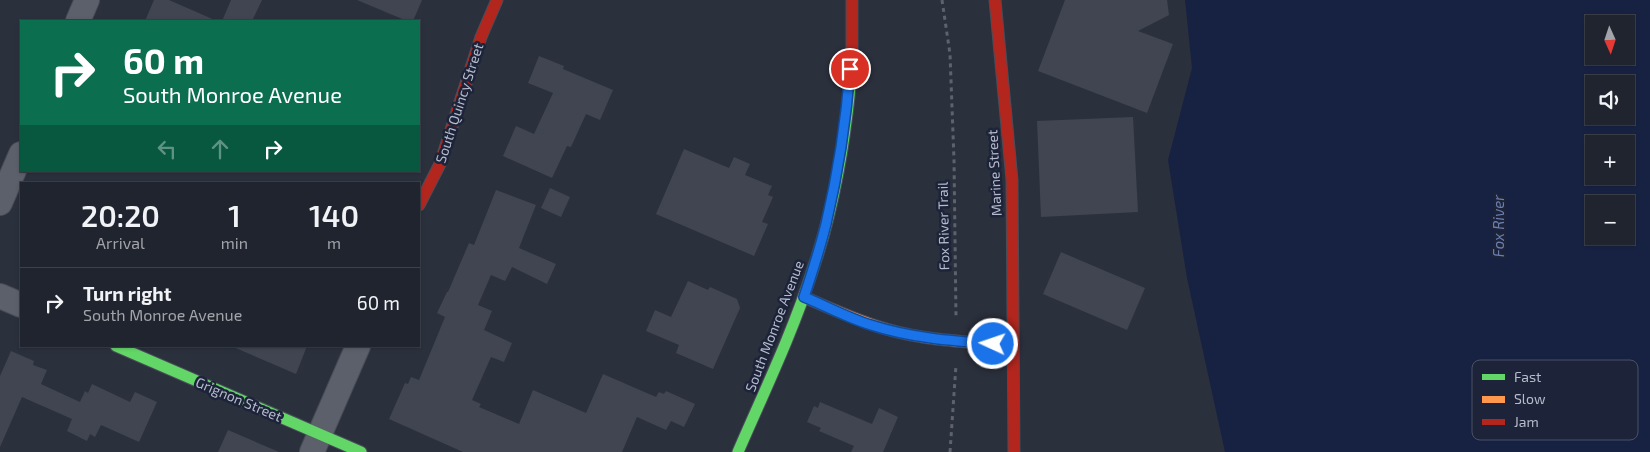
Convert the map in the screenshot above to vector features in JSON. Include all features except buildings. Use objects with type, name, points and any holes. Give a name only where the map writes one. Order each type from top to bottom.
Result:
[{"type":"street","points":[[78,20],[88,0]]},
{"type":"street","name":"South Quincy Street","points":[[420,203],[440,164],[481,37],[498,0]]},
{"type":"street","name":"South Monroe Avenue","points":[[738,452],[804,297],[826,226],[838,169],[847,111],[852,53],[852,0]]},
{"type":"street","name":"Marine Street","points":[[995,0],[1012,180],[1014,452]]},
{"type":"street","points":[[0,203],[20,156]]},
{"type":"street","points":[[0,296],[20,305]]},
{"type":"street","points":[[804,297],[871,325],[904,334],[956,342],[1012,345]]},
{"type":"street","name":"Grignon Street","points":[[118,347],[316,443],[361,452]]},
{"type":"street","points":[[316,443],[358,347]]},
{"type":"path","name":"Fox River Trail","points":[[942,0],[950,54],[954,160],[956,370],[950,452]]},
{"type":"water","name":"Fox River","points":[[1185,0],[1650,0],[1650,452],[1225,452],[1187,278],[1168,160],[1192,68]]},
{"type":"traffic: fast","points":[[738,452],[787,339],[820,247],[837,179],[850,87]]},
{"type":"traffic: fast","points":[[118,347],[361,452]]},
{"type":"traffic: slow","points":[[804,297],[855,319],[901,333],[949,340],[1012,345]]},
{"type":"traffic: jam","points":[[420,203],[440,164],[481,37],[497,0]]},
{"type":"traffic: jam","points":[[850,87],[852,0]]},
{"type":"traffic: jam","points":[[995,0],[1012,180],[1014,452]]},
{"type":"route","points":[[850,69],[847,111],[838,169],[826,226],[804,297],[871,325],[904,334],[956,342],[993,344]]}]
